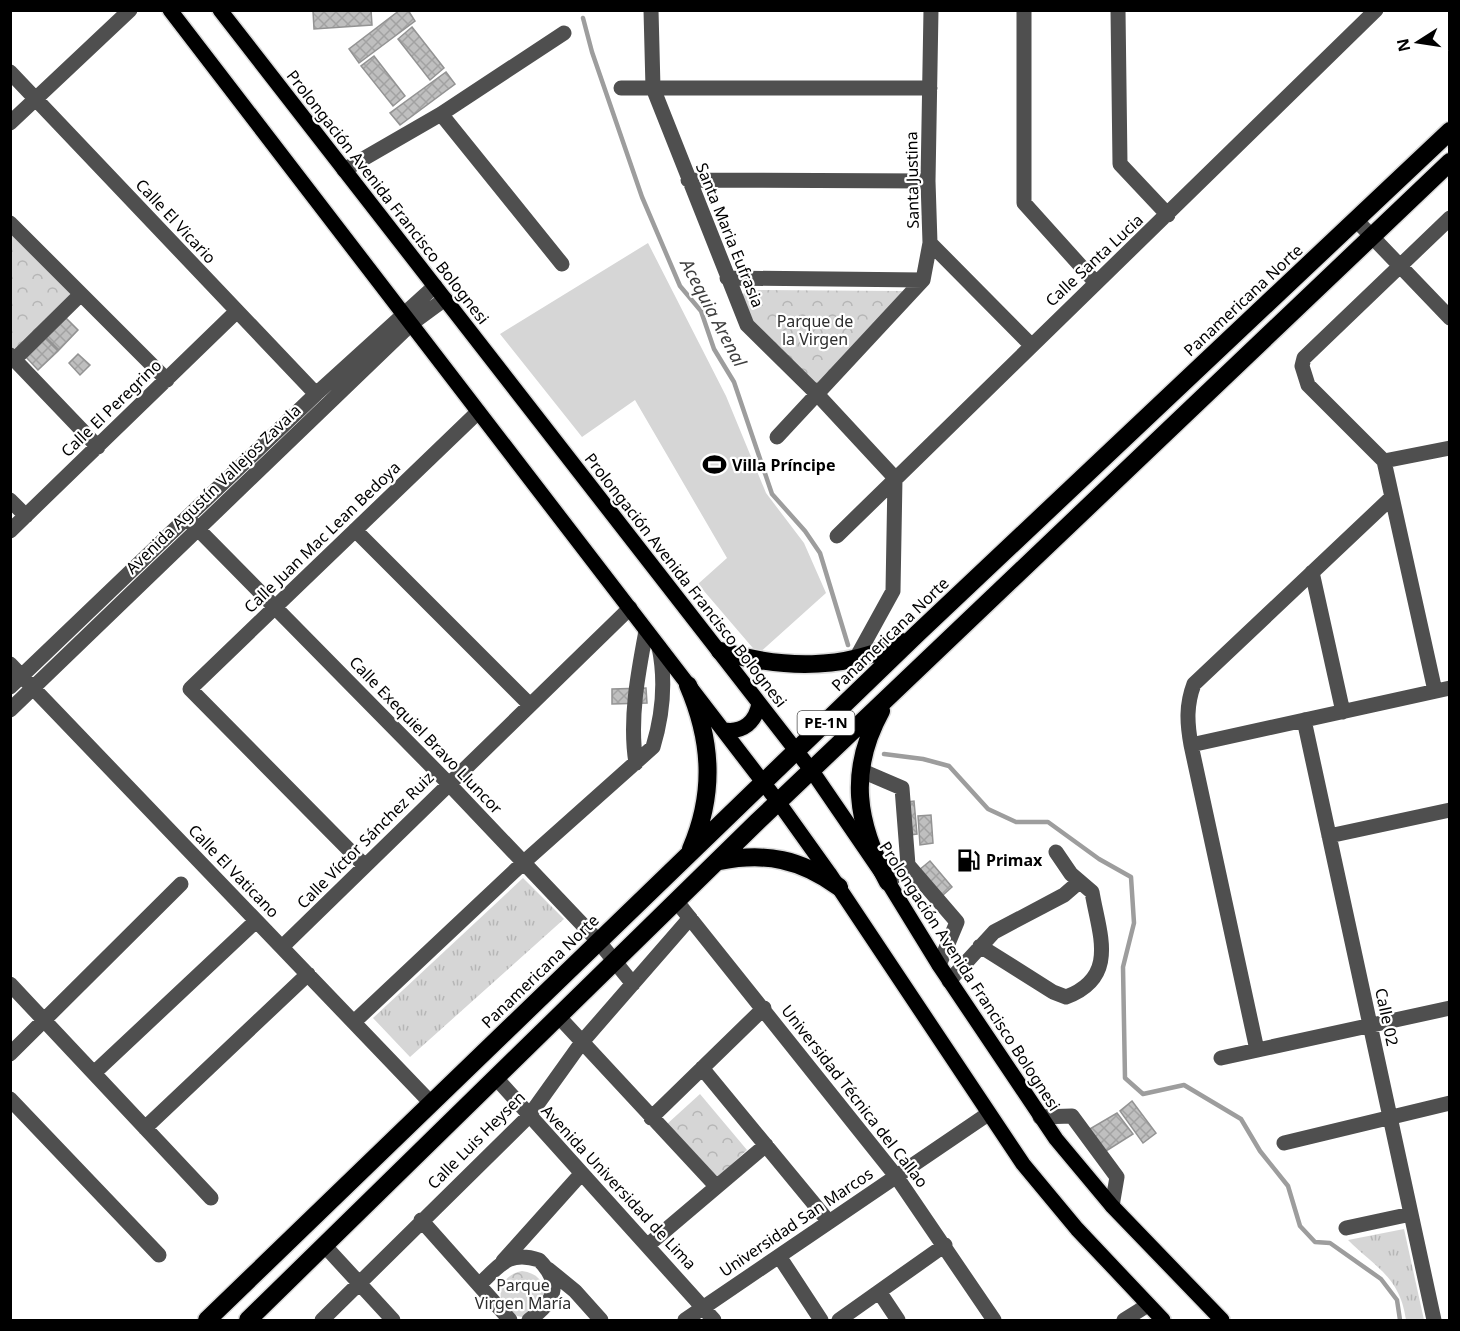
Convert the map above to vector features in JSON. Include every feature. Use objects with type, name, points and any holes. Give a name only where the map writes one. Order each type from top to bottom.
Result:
[{"type":"highway","name":"Panamericana Norte","points":[[207,1320],[917,634],[1449,131]]},
{"type":"highway","name":"PE-1N","points":[[248,1320],[890,695],[1449,162]]},
{"type":"highway","points":[[720,651],[753,661],[787,666],[821,665],[855,660],[887,650],[917,634]]},
{"type":"highway","points":[[688,686],[702,722],[709,770],[702,818],[689,854]]},
{"type":"highway","points":[[888,882],[872,851],[863,825],[859,798],[860,770],[870,730],[890,695]]},
{"type":"highway","points":[[720,861],[745,856],[772,856],[798,863],[822,874],[839,887]]},
{"type":"main road","points":[[170,10],[779,803],[839,887],[987,1114],[1048,1196],[1163,1320]]},
{"type":"main road","name":"Prolongación Avenida Francisco Bolognesi","points":[[220,10],[812,771],[888,882],[949,981],[1040,1117],[1112,1206],[1222,1320]]},
{"type":"main road","points":[[724,730],[745,727],[755,717],[759,703]]},
{"type":"street","points":[[10,123],[130,10]]},
{"type":"street","name":"Santa Maria Eufrasia","points":[[651,10],[653,88],[747,325],[817,394],[895,478]]},
{"type":"street","name":"Santa Justina","points":[[931,10],[928,181],[930,243],[1030,345]]},
{"type":"street","points":[[1024,10],[1024,203],[1096,283]]},
{"type":"street","points":[[1118,10],[1120,164],[1168,215]]},
{"type":"street","name":"Calle Santa Lucia","points":[[837,536],[1030,345],[1168,215],[1376,10]]},
{"type":"street","points":[[344,170],[441,114],[564,33]]},
{"type":"street","name":"Calle El Vicario","points":[[10,72],[316,394]]},
{"type":"street","points":[[621,88],[930,88]]},
{"type":"street","points":[[441,114],[562,264]]},
{"type":"street","points":[[688,180],[928,181]]},
{"type":"street","points":[[1191,745],[1442,690],[1384,461],[1308,385],[1302,366],[1304,358],[1449,218]]},
{"type":"street","points":[[1356,220],[1449,318]]},
{"type":"street","points":[[10,223],[167,380]]},
{"type":"street","points":[[777,437],[923,280],[930,243]]},
{"type":"street","points":[[727,278],[923,280]]},
{"type":"street","name":"Avenida Agustín Vallejos Zavala","points":[[10,710],[199,529],[406,319],[435,286]]},
{"type":"street","points":[[81,294],[13,357],[98,447]]},
{"type":"street","name":"Avenida Agustín Vallejos Zavala","points":[[16,682],[316,394],[406,319],[445,299]]},
{"type":"street","name":"Calle El Peregrino","points":[[10,531],[237,312]]},
{"type":"street","name":"Calle Juan Mac Lean Bedoya","points":[[364,865],[190,689],[478,412]]},
{"type":"street","points":[[1384,461],[1449,448]]},
{"type":"street","points":[[855,660],[893,591],[895,478]]},
{"type":"street","points":[[1257,1050],[1191,745],[1187,711],[1194,684],[1392,497]]},
{"type":"street","points":[[10,500],[26,516]]},
{"type":"street","name":"Calle Exequiel Bravo Lluncor","points":[[187,518],[524,862],[599,942],[633,984]]},
{"type":"street","points":[[355,530],[530,705]]},
{"type":"street","points":[[1312,573],[1343,712]]},
{"type":"street","name":"Calle Víctor Sánchez Ruiz","points":[[282,947],[448,783],[630,609]]},
{"type":"street","points":[[636,763],[632,742],[639,668],[646,631]]},
{"type":"street","points":[[354,1022],[524,862],[653,747],[660,724],[663,667],[659,647]]},
{"type":"street","name":"Calle El Vaticano","points":[[10,664],[16,682],[33,688],[431,1103]]},
{"type":"street","name":"Calle 02","points":[[1304,720],[1434,1320]]},
{"type":"street","points":[[860,770],[902,788],[908,865],[957,922],[939,965]]},
{"type":"street","points":[[1329,836],[1449,810]]},
{"type":"street","points":[[980,946],[1053,992],[1066,997],[1077,993],[1094,978],[1103,963],[1092,892],[1079,882],[1056,852]]},
{"type":"street","points":[[888,882],[908,865]]},
{"type":"street","points":[[949,981],[994,932],[1056,900],[1079,882]]},
{"type":"street","points":[[10,1054],[181,884]]},
{"type":"street","name":"Universidad Técnica del Callao","points":[[677,902],[896,1176],[994,1320]]},
{"type":"street","name":"Calle Luis Heysen","points":[[322,1320],[529,1116],[582,1042],[690,918]]},
{"type":"street","points":[[94,1073],[256,921]]},
{"type":"street","points":[[145,1128],[308,974]]},
{"type":"street","points":[[10,984],[211,1198]]},
{"type":"street","points":[[651,1118],[764,1008]]},
{"type":"street","points":[[1221,1058],[1449,1008]]},
{"type":"street","points":[[559,1017],[716,1186]]},
{"type":"street","points":[[702,1068],[829,1222]]},
{"type":"street","name":"Avenida Universidad de Lima","points":[[496,1078],[581,1174],[705,1307],[714,1320]]},
{"type":"street","points":[[10,1099],[159,1255]]},
{"type":"street","points":[[1284,1143],[1449,1103]]},
{"type":"street","name":"Universidad San Marcos","points":[[685,1320],[987,1114]]},
{"type":"street","points":[[1040,1117],[1072,1116],[1117,1176],[1112,1206]]},
{"type":"street","points":[[648,1245],[766,1145]]},
{"type":"street","points":[[479,1285],[581,1174]]},
{"type":"street","points":[[1346,1228],[1411,1214]]},
{"type":"street","points":[[421,1220],[510,1320]]},
{"type":"street","points":[[324,1245],[393,1320]]},
{"type":"street","points":[[839,1320],[945,1245]]},
{"type":"street","points":[[503,1261],[525,1255],[539,1260],[575,1291],[601,1320]]},
{"type":"street","points":[[779,1256],[821,1320]]},
{"type":"street","points":[[529,1320],[549,1304],[553,1291],[548,1269]]},
{"type":"street","points":[[880,1293],[898,1320]]},
{"type":"street","points":[[1124,1320],[1148,1305]]},
{"type":"green space","points":[[10,225],[76,295],[14,356],[10,352]]},
{"type":"green space","name":"Villa Príncipe","points":[[648,243],[726,396],[766,493],[804,543],[826,593],[758,654],[698,584],[727,558],[635,400],[582,437],[500,334]]},
{"type":"green space","name":"Parque de la Virgen","points":[[747,290],[902,291],[905,298],[815,387],[755,325],[742,295]]},
{"type":"green space","points":[[523,878],[564,919],[410,1057],[373,1018]]},
{"type":"green space","points":[[700,1094],[747,1150],[718,1177],[667,1124]]},
{"type":"green space","points":[[1404,1229],[1424,1320],[1406,1320],[1403,1305],[1392,1283],[1348,1240]]},
{"type":"green space","name":"Parque Virgen María","points":[[522,1271],[539,1279],[544,1286],[546,1296],[525,1317],[515,1315],[508,1310],[501,1296],[501,1288],[505,1281]]},
{"type":"building","points":[[371,10],[372,25],[314,29],[313,11]]},
{"type":"building","points":[[400,10],[408,10],[415,21],[359,63],[349,49]]},
{"type":"building","points":[[412,27],[444,68],[430,80],[398,39]]},
{"type":"building","points":[[374,56],[405,96],[393,106],[361,66]]},
{"type":"building","points":[[446,72],[455,84],[400,125],[390,113]]},
{"type":"building","points":[[65,317],[78,330],[59,350],[46,337]]},
{"type":"building","points":[[45,338],[58,351],[38,370],[26,357]]},
{"type":"building","points":[[78,354],[90,365],[80,375],[69,363]]},
{"type":"building","points":[[646,688],[647,703],[612,704],[612,689]]},
{"type":"building","points":[[914,801],[917,834],[902,836],[899,803]]},
{"type":"building","points":[[931,815],[933,843],[920,845],[918,816]]},
{"type":"building","points":[[930,861],[952,887],[942,896],[919,870]]},
{"type":"building","points":[[1132,1101],[1156,1133],[1143,1143],[1120,1111]]},
{"type":"building","points":[[1117,1113],[1133,1134],[1103,1153],[1088,1130]]},
{"type":"waterway","name":"Acequia Arenal","points":[[583,18],[592,52],[642,197],[680,286],[701,311],[714,349],[734,382],[772,494],[805,531],[820,553],[848,645]]},
{"type":"waterway","name":"Acequia Arenal","points":[[884,754],[923,759],[949,766],[988,809],[1016,822],[1048,822],[1099,859],[1131,877],[1134,923],[1123,967],[1125,1078],[1143,1094],[1184,1085],[1241,1119],[1260,1151],[1288,1186],[1300,1226],[1315,1242],[1330,1243],[1381,1279],[1397,1300],[1400,1320]]},
{"type":"place","name":"Villa Príncipe","points":[[714,465]]},
{"type":"place","name":"Primax","points":[[968,860]]}]
